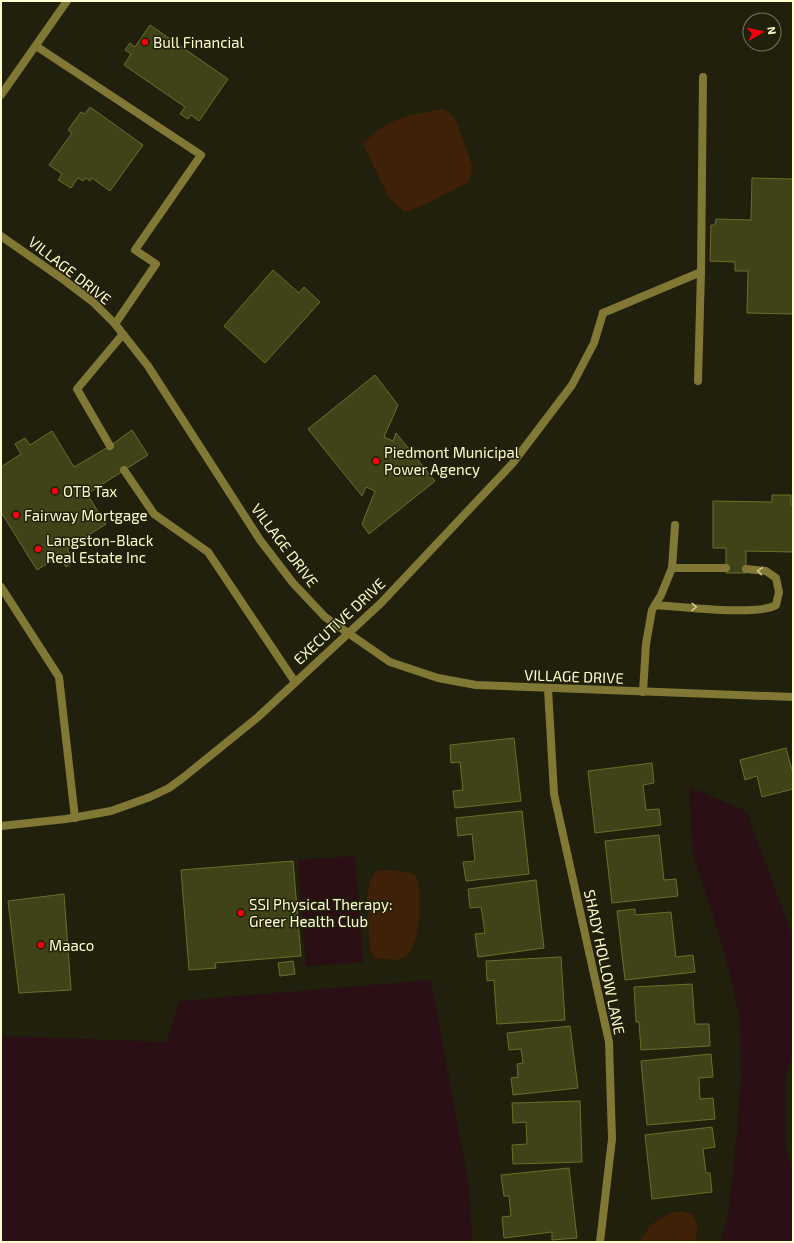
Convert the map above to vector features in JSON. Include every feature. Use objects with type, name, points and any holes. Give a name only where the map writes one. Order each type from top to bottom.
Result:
[{"type":"street","points":[[1,95],[67,1]]},
{"type":"street","points":[[36,46],[201,155],[135,250],[156,264],[115,324]]},
{"type":"street","points":[[698,381],[701,272],[703,77]]},
{"type":"street","name":"VILLAGE DRIVE","points":[[1,236],[64,280],[92,302],[115,324],[148,366],[260,540],[293,583],[324,617],[390,662],[438,678],[476,685],[548,689],[793,697]]},
{"type":"street","name":"EXECUTIVE DRIVE","points":[[1,826],[75,818],[111,811],[169,788],[258,717],[348,634],[380,603],[512,464],[572,385],[594,343],[603,313],[701,272]]},
{"type":"street","points":[[110,446],[76,389],[123,334]]},
{"type":"street","points":[[124,470],[154,514],[208,552],[295,682]]},
{"type":"street","points":[[643,692],[646,644],[652,610],[672,568],[675,525]]},
{"type":"street","points":[[672,568],[726,568]]},
{"type":"street","points":[[655,605],[748,610],[769,609],[776,605],[779,592],[776,578],[766,571],[746,569]]},
{"type":"street","points":[[1,587],[59,678],[75,818]]},
{"type":"street","name":"SHADY HOLLOW LANE","points":[[548,689],[554,794],[609,1042],[612,1139],[600,1242]]},
{"type":"shaded area","points":[[444,109],[454,116],[473,167],[469,182],[424,205],[405,212],[389,198],[363,144],[381,128],[390,123],[420,113]]},
{"type":"shaded area","points":[[689,787],[746,811],[793,937],[793,1054],[786,1075],[786,1148],[793,1174],[793,1242],[720,1242],[728,1218],[736,1143],[741,1082],[740,1018],[724,950],[693,855]]},
{"type":"shaded area","points":[[355,856],[363,962],[306,966],[298,860]]},
{"type":"shaded area","points":[[389,870],[408,872],[416,875],[419,894],[419,918],[415,941],[406,957],[397,960],[375,958],[370,950],[367,898],[370,881],[376,871]]},
{"type":"shaded area","points":[[431,980],[469,1188],[472,1242],[1,1242],[1,1036],[167,1042],[179,1001]]},
{"type":"shaded area","points":[[683,1211],[693,1215],[698,1225],[695,1242],[640,1242],[647,1230],[657,1220],[669,1214]]},
{"type":"building","points":[[150,25],[228,79],[199,121],[191,115],[188,119],[180,114],[185,107],[124,65],[131,54],[125,50],[130,43],[135,47]]},
{"type":"building","points":[[90,107],[143,145],[110,191],[92,178],[90,181],[86,178],[83,181],[78,178],[71,188],[58,180],[62,174],[49,165],[72,133],[68,130],[81,112],[85,114]]},
{"type":"building","points":[[752,178],[793,179],[793,314],[747,313],[748,271],[735,271],[735,262],[710,261],[711,225],[715,225],[716,219],[751,220]]},
{"type":"building","points":[[273,270],[299,293],[304,287],[320,302],[265,363],[224,326]]},
{"type":"building","name":"Piedmont Municipal Power Agency","points":[[375,375],[398,405],[384,437],[393,441],[396,433],[435,481],[369,534],[362,524],[375,491],[366,487],[362,496],[308,429]]},
{"type":"building","points":[[132,430],[148,455],[87,494],[106,524],[67,549],[74,561],[66,567],[59,556],[37,570],[1,512],[1,467],[21,454],[15,444],[25,438],[30,445],[52,431],[74,467],[110,446]]},
{"type":"building","points":[[772,495],[791,495],[791,505],[793,505],[793,552],[746,551],[746,573],[726,573],[726,548],[713,548],[713,501],[772,502]]},
{"type":"building","points":[[514,738],[521,801],[455,808],[453,791],[463,790],[460,762],[451,763],[450,745]]},
{"type":"building","points":[[786,748],[793,774],[793,789],[762,797],[757,776],[745,780],[740,760]]},
{"type":"building","points":[[652,763],[654,783],[643,785],[646,810],[659,809],[661,825],[595,833],[588,771]]},
{"type":"building","points":[[522,811],[529,874],[466,881],[463,862],[475,861],[472,834],[458,836],[456,818]]},
{"type":"building","points":[[659,835],[664,880],[676,879],[678,896],[612,903],[605,841]]},
{"type":"building","name":"SSI Physical Therapy: Greer Health Club","points":[[293,861],[301,956],[215,963],[216,968],[189,970],[181,870]]},
{"type":"building","points":[[536,880],[544,948],[478,957],[475,934],[485,933],[481,907],[470,908],[468,889]]},
{"type":"building","name":"Maaco","points":[[64,894],[71,990],[19,993],[8,901]]},
{"type":"building","points":[[635,909],[635,915],[671,912],[676,957],[693,955],[695,972],[625,980],[617,911]]},
{"type":"building","points":[[561,957],[565,1020],[497,1024],[494,980],[487,981],[486,961]]},
{"type":"building","points":[[293,961],[295,974],[280,976],[278,963]]},
{"type":"building","points":[[692,984],[695,1024],[709,1024],[710,1046],[641,1050],[639,1022],[636,1022],[634,987]]},
{"type":"building","points":[[570,1026],[578,1088],[513,1095],[511,1078],[518,1077],[517,1064],[523,1063],[521,1049],[509,1050],[507,1033]]},
{"type":"building","points":[[711,1054],[713,1077],[699,1078],[700,1099],[713,1098],[715,1119],[647,1125],[641,1061]]},
{"type":"building","points":[[580,1101],[582,1162],[513,1164],[512,1145],[527,1144],[526,1122],[513,1123],[512,1103]]},
{"type":"building","points":[[712,1127],[715,1147],[703,1149],[706,1173],[710,1173],[712,1192],[652,1199],[645,1135]]},
{"type":"building","points":[[569,1168],[577,1238],[552,1240],[552,1232],[504,1238],[502,1217],[511,1216],[509,1196],[504,1196],[501,1175]]},
{"type":"place","name":"Bull Financial","points":[[145,42]]},
{"type":"place","name":"Piedmont Municipal Power Agency","points":[[376,461]]},
{"type":"place","name":"OTB Tax","points":[[55,491]]},
{"type":"place","name":"Fairway Mortgage","points":[[16,515]]},
{"type":"place","name":"Langston-Black Real Estate Inc","points":[[38,549]]},
{"type":"place","name":"SSI Physical Therapy: Greer Health Club","points":[[241,913]]},
{"type":"place","name":"Maaco","points":[[41,945]]}]
